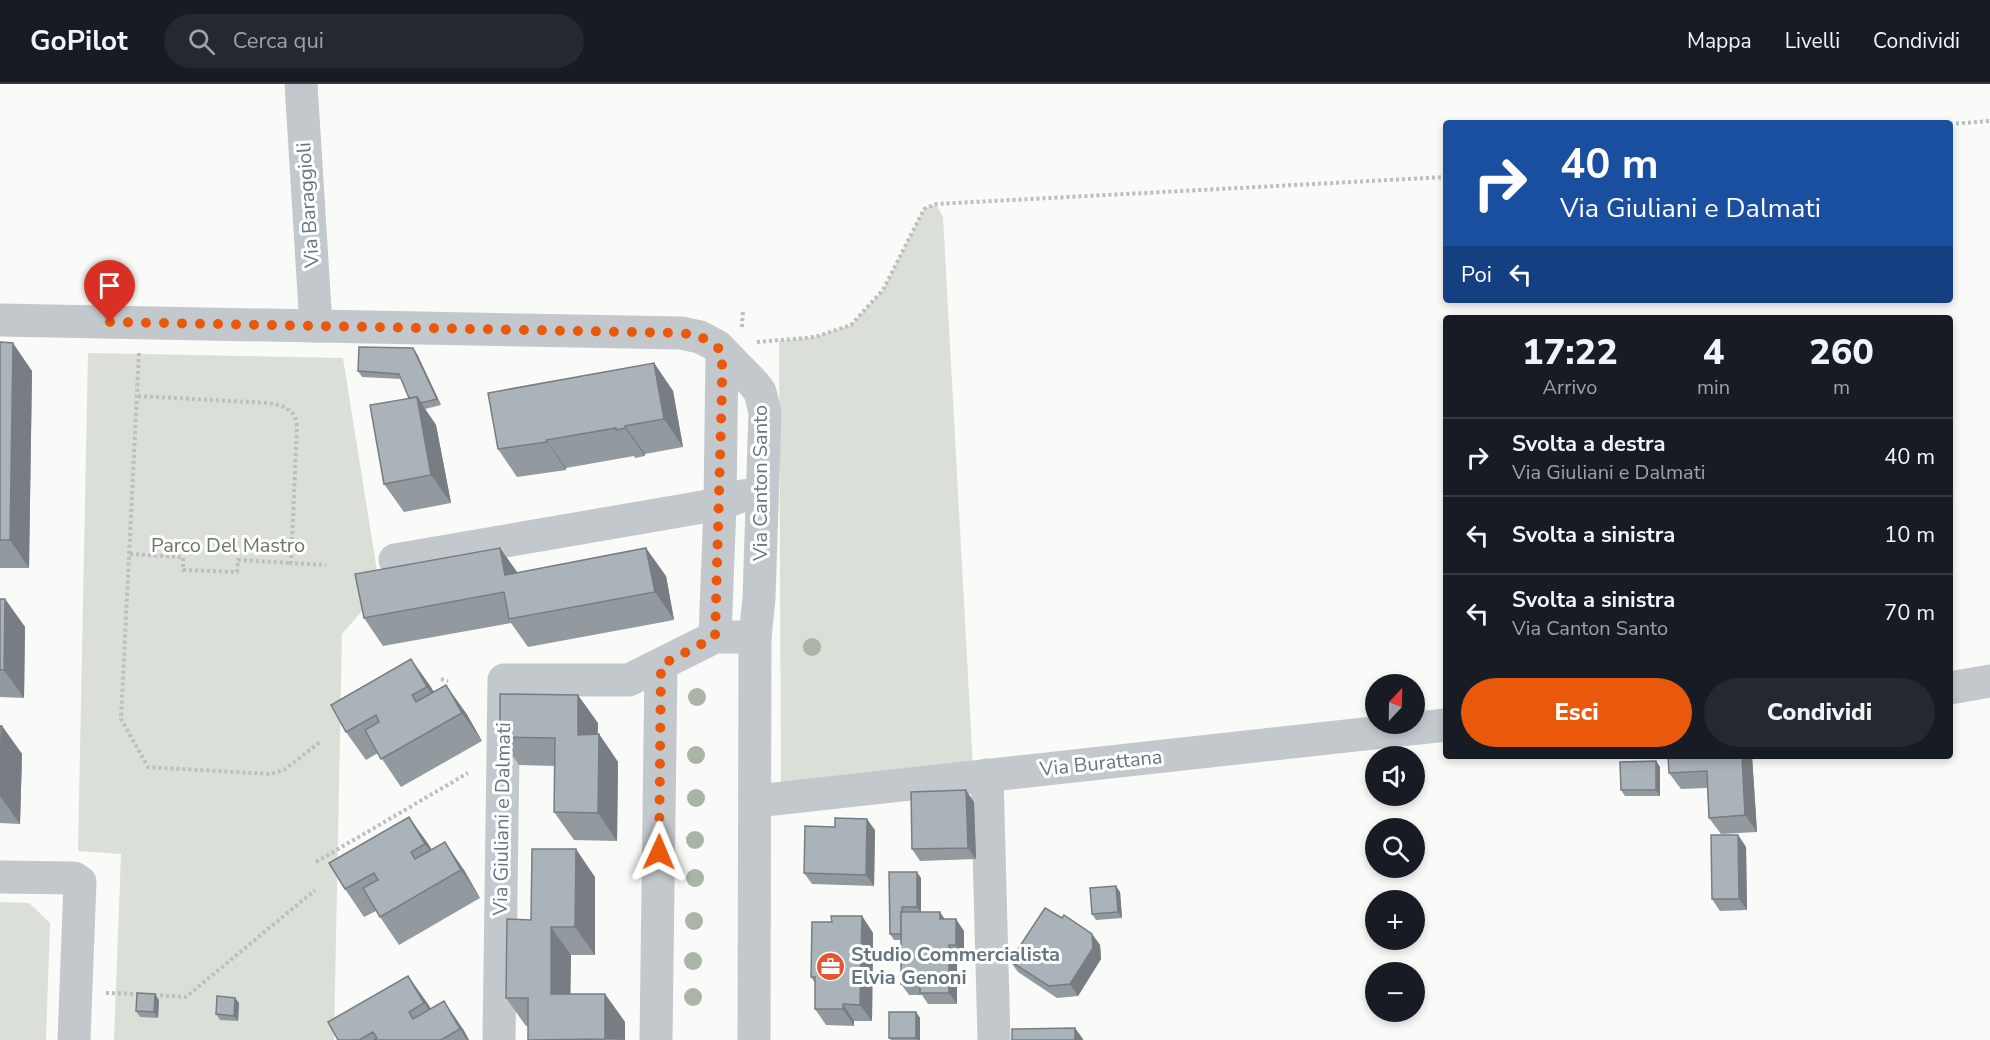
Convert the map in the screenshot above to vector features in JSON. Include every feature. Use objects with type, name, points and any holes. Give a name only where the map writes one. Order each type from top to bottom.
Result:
[{"type":"street","name":"Via Baraggioli","points":[[301,84],[316,326]]},
{"type":"street","name":"Via Canton Santo","points":[[0,320],[681,333],[706,339],[750,378],[762,398],[765,412],[759,598],[755,637]]},
{"type":"street","points":[[715,637],[722,352]]},
{"type":"street","points":[[395,560],[720,504],[739,496],[762,503]]},
{"type":"street","name":"Via Giuliani e Dalmati","points":[[498,1040],[504,680],[623,681],[635,678],[715,637],[755,637]]},
{"type":"street","points":[[754,1040],[755,637]]},
{"type":"street","points":[[656,1040],[661,665]]},
{"type":"street","points":[[1953,687],[1990,681]]},
{"type":"street","name":"Via Burattana","points":[[756,801],[1443,725]]},
{"type":"street","points":[[987,775],[994,1040]]},
{"type":"street","points":[[0,877],[74,878],[81,885],[74,1040]]},
{"type":"path","points":[[1953,123],[1990,121]]},
{"type":"path","points":[[722,352],[741,344],[815,337],[851,325],[883,290],[924,209],[936,204],[1443,177]]},
{"type":"path","points":[[139,345],[121,719],[148,767],[270,774],[284,770],[320,742]]},
{"type":"path","points":[[138,396],[267,403],[282,406],[295,416],[297,427],[291,563]]},
{"type":"path","points":[[130,554],[183,557],[183,570],[237,572],[238,560],[327,565]]},
{"type":"path","points":[[441,679],[448,681]]},
{"type":"path","points":[[316,862],[468,773]]},
{"type":"path","points":[[153,995],[186,997],[315,890]]},
{"type":"path","points":[[110,993],[142,995]]},
{"type":"green space","points":[[936,204],[943,217],[973,768],[781,789],[779,341],[815,337],[851,325],[883,290],[924,209]]},
{"type":"green space","name":"Parco Del Mastro","points":[[88,353],[343,358],[380,590],[342,634],[334,1040],[114,1040],[121,854],[78,851]]},
{"type":"green space","points":[[0,902],[29,903],[50,923],[46,1040],[0,1040]]},
{"type":"building","points":[[0,342],[13,343],[10,540],[0,540]]},
{"type":"building","points":[[359,347],[413,348],[437,399],[421,403],[417,397],[409,398],[399,374],[358,371]]},
{"type":"building","points":[[654,363],[664,419],[625,426],[625,428],[616,430],[616,428],[498,449],[488,393]]},
{"type":"building","points":[[417,397],[431,475],[384,484],[370,405]]},
{"type":"building","points":[[500,548],[505,575],[646,548],[655,592],[509,619],[504,592],[364,618],[355,574]]},
{"type":"building","points":[[0,599],[5,599],[4,670],[0,670]]},
{"type":"building","points":[[411,659],[427,687],[412,695],[416,702],[446,685],[462,713],[381,759],[365,730],[379,722],[376,715],[346,732],[331,705]]},
{"type":"building","points":[[500,694],[578,695],[578,735],[599,734],[598,813],[554,812],[555,738],[500,737]]},
{"type":"building","points":[[0,726],[2,726],[0,796]]},
{"type":"building","points":[[1668,759],[1742,759],[1745,815],[1709,818],[1707,771],[1669,773]]},
{"type":"building","points":[[1656,761],[1656,790],[1621,790],[1620,762]]},
{"type":"building","points":[[966,790],[968,848],[912,849],[911,792]]},
{"type":"building","points":[[409,817],[425,844],[411,852],[415,859],[445,842],[461,870],[380,917],[363,888],[378,880],[374,873],[345,889],[329,863]]},
{"type":"building","points":[[835,818],[867,819],[866,875],[804,873],[805,826],[835,827]]},
{"type":"building","points":[[1711,835],[1738,835],[1739,899],[1712,899]]},
{"type":"building","points":[[532,849],[576,849],[575,927],[551,927],[551,994],[605,994],[605,1039],[528,1040],[528,998],[506,998],[507,919],[531,920]]},
{"type":"building","points":[[889,872],[917,872],[917,907],[902,907],[901,934],[890,934]]},
{"type":"building","points":[[1116,886],[1118,912],[1092,914],[1090,888]]},
{"type":"building","points":[[1045,908],[1062,918],[1064,915],[1092,934],[1093,948],[1070,984],[1049,986],[1010,961]]},
{"type":"building","points":[[901,912],[940,912],[940,919],[956,919],[956,945],[949,945],[949,993],[920,993],[920,984],[901,984]]},
{"type":"building","points":[[831,916],[862,916],[860,1005],[843,1004],[843,1009],[815,1009],[815,977],[811,977],[812,922],[832,922]]},
{"type":"building","points":[[408,976],[424,1003],[409,1012],[413,1019],[444,1001],[460,1029],[441,1040],[374,1040],[377,1038],[373,1032],[359,1040],[338,1040],[328,1022]]},
{"type":"building","points":[[137,993],[155,994],[154,1012],[136,1011]]},
{"type":"building","points":[[217,996],[235,998],[234,1016],[216,1014]]},
{"type":"building","points":[[889,1012],[916,1012],[916,1038],[889,1038]]},
{"type":"building","points":[[1075,1028],[1075,1040],[1012,1040],[1012,1029]]},
{"type":"place","name":"Studio Commercialista Elvia Genoni","points":[[830,966]]},
{"type":"route","points":[[110,322],[681,333],[700,336],[717,346],[722,352],[722,388],[720,526],[715,637],[661,665],[659,852]]}]
